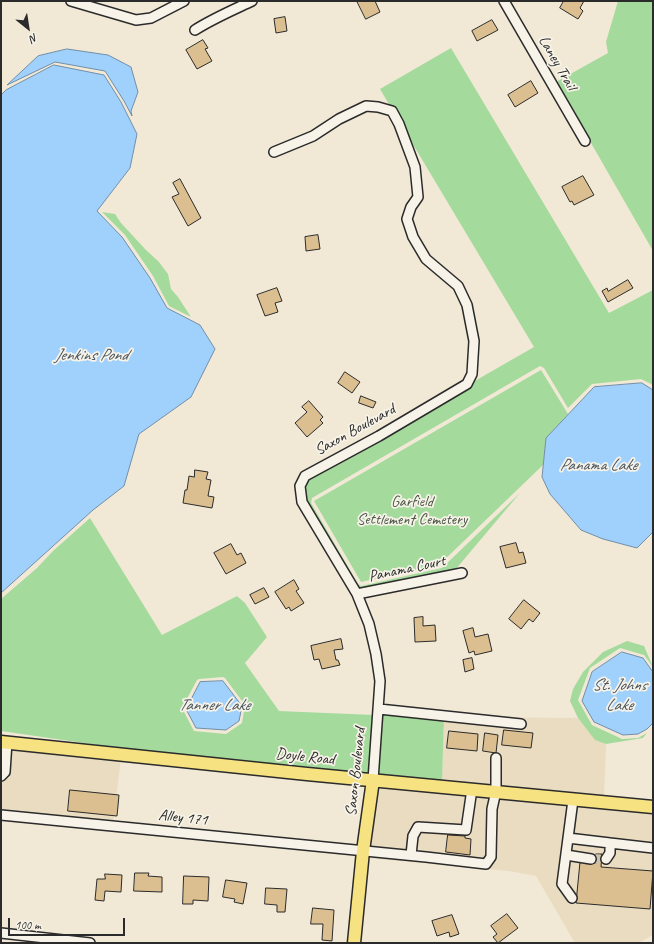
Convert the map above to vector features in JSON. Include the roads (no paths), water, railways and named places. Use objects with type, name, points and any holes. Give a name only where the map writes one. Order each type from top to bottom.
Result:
[{"type":"main road","name":"Doyle Road","points":[[4,742],[573,800],[653,806]]},
{"type":"main road","name":"Saxon Boulevard","points":[[354,943],[363,851],[373,780]]},
{"type":"street","points":[[71,1],[136,20],[151,18],[184,1]]},
{"type":"street","points":[[195,30],[207,22],[252,1]]},
{"type":"street","name":"Laney Trail","points":[[504,1],[585,141]]},
{"type":"street","name":"Saxon Boulevard","points":[[274,152],[313,136],[339,119],[366,106],[378,106],[392,111],[399,124],[415,167],[418,197],[411,207],[407,219],[413,237],[426,259],[458,286],[467,305],[474,341],[472,374],[467,384],[379,436],[305,476],[300,486],[302,502],[357,594],[369,624],[380,681],[373,780]]},
{"type":"street","name":"Panama Court","points":[[357,594],[462,573]]},
{"type":"street","points":[[379,709],[521,724]]},
{"type":"street","points":[[1,776],[5,772],[4,742]]},
{"type":"street","points":[[496,758],[496,792]]},
{"type":"street","points":[[411,855],[413,836],[418,827],[466,830],[472,789]]},
{"type":"street","name":"Alley 171","points":[[1,815],[411,855],[486,864],[491,858],[492,809],[496,792]]},
{"type":"street","points":[[572,898],[562,884],[573,800]]},
{"type":"street","points":[[568,838],[653,848]]},
{"type":"street","points":[[606,860],[610,853],[610,843]]},
{"type":"street","points":[[566,855],[591,859]]},
{"type":"street","points":[[1,933],[90,943]]},
{"type":"water","points":[[67,49],[108,55],[131,67],[138,92],[131,111],[132,116],[105,71],[55,62],[7,85],[38,56]]},
{"type":"water","name":"Jenkins Pond","points":[[54,65],[104,75],[121,102],[137,134],[130,168],[97,211],[122,237],[150,278],[167,308],[200,325],[215,349],[191,397],[139,434],[124,486],[93,510],[1,593],[1,95],[6,90]]},
{"type":"water","name":"Panama Lake","points":[[642,383],[653,390],[653,532],[637,548],[603,539],[581,530],[550,494],[542,477],[546,438],[594,387]]},
{"type":"water","name":"St. Johns Lake","points":[[622,652],[643,658],[653,672],[653,723],[647,729],[638,734],[623,735],[594,722],[582,701],[592,672]]},
{"type":"water","name":"Tanner Lake","points":[[223,681],[242,706],[239,721],[226,730],[196,728],[186,709],[200,682]]},
{"type":"tunnel","points":[[591,859],[606,859]]},
{"type":"park label","name":"Garfield Settlement Cemetery","points":[[412,511]]}]
